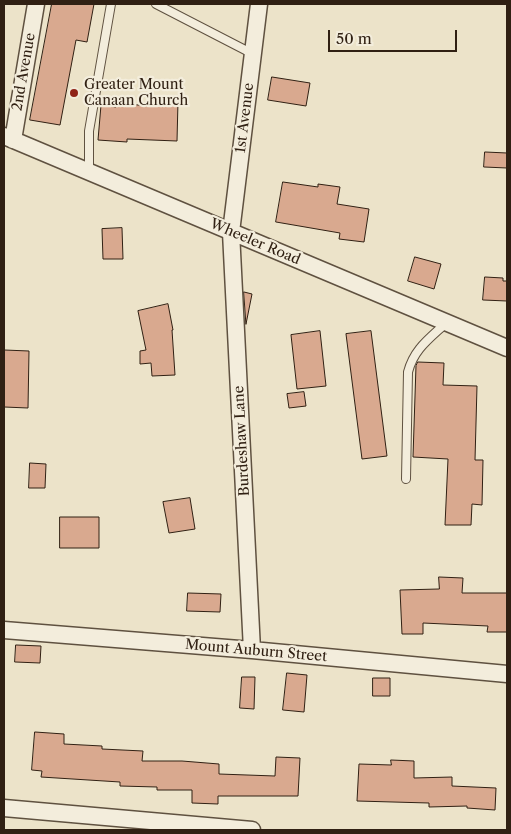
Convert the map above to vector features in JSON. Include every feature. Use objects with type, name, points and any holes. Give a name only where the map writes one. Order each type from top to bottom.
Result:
[{"type":"street","name":"2nd Avenue","points":[[8,138],[36,4]]},
{"type":"street","name":"1st Avenue","points":[[231,232],[259,4]]},
{"type":"street","name":"Wheeler Road","points":[[8,138],[447,321],[507,348]]},
{"type":"street","name":"Burdeshaw Lane","points":[[231,232],[252,650]]},
{"type":"street","name":"Mount Auburn Street","points":[[4,630],[252,650],[507,674]]},
{"type":"street","points":[[4,808],[252,830]]},
{"type":"lane","points":[[90,172],[90,131],[111,4]]},
{"type":"lane","points":[[156,4],[253,54]]},
{"type":"lane","points":[[406,479],[408,372],[411,360],[416,352],[447,321]]},
{"type":"building","points":[[52,4],[94,4],[87,42],[76,40],[60,125],[30,120]]},
{"type":"building","points":[[272,77],[310,83],[306,106],[268,100]]},
{"type":"building","points":[[149,100],[178,101],[177,141],[127,139],[127,142],[98,140],[101,105],[116,107],[116,103],[149,106]]},
{"type":"building","points":[[485,152],[507,153],[507,168],[484,167]]},
{"type":"building","points":[[283,182],[318,187],[318,184],[340,187],[337,204],[369,209],[364,242],[339,239],[340,233],[276,222]]},
{"type":"building","points":[[122,228],[123,259],[103,259],[102,229]]},
{"type":"building","points":[[415,257],[441,264],[434,289],[408,281]]},
{"type":"building","points":[[485,277],[503,278],[503,281],[507,281],[507,301],[483,300]]},
{"type":"building","points":[[244,292],[252,294],[246,324]]},
{"type":"building","points":[[168,304],[173,330],[175,375],[152,376],[151,363],[140,364],[140,351],[146,350],[138,311]]},
{"type":"building","points":[[320,331],[326,386],[297,389],[291,335]]},
{"type":"building","points":[[371,331],[387,456],[362,459],[346,334]]},
{"type":"building","points":[[4,350],[29,351],[28,408],[4,407]]},
{"type":"building","points":[[418,362],[444,363],[443,385],[477,386],[475,460],[483,460],[482,505],[472,504],[471,525],[445,525],[448,459],[413,457],[416,366]]},
{"type":"building","points":[[304,392],[306,406],[289,408],[287,394]]},
{"type":"building","points":[[30,463],[46,464],[45,488],[29,488]]},
{"type":"building","points":[[190,498],[195,529],[169,533],[163,502]]},
{"type":"building","points":[[60,517],[99,517],[99,548],[60,548]]},
{"type":"building","points":[[439,577],[463,578],[462,593],[507,593],[507,632],[487,632],[488,626],[423,623],[423,634],[402,634],[400,590],[439,589]]},
{"type":"building","points":[[188,593],[221,594],[220,612],[187,611]]},
{"type":"building","points":[[16,645],[41,646],[40,663],[15,662]]},
{"type":"building","points":[[287,673],[307,675],[304,712],[283,710]]},
{"type":"building","points":[[242,677],[255,677],[254,709],[240,708]]},
{"type":"building","points":[[373,678],[390,678],[390,696],[373,696]]},
{"type":"building","points":[[35,732],[64,734],[64,744],[102,746],[102,749],[143,751],[142,761],[182,761],[219,764],[219,774],[275,776],[276,757],[300,758],[298,796],[218,796],[218,804],[192,803],[192,790],[157,790],[157,787],[120,786],[120,782],[41,777],[42,771],[32,770]]},
{"type":"building","points":[[391,760],[414,761],[414,778],[452,777],[452,786],[496,788],[495,810],[467,808],[467,806],[429,807],[429,803],[357,801],[359,764],[391,765]]},
{"type":"place","name":"Greater Mount Canaan Church","points":[[74,93]]}]
